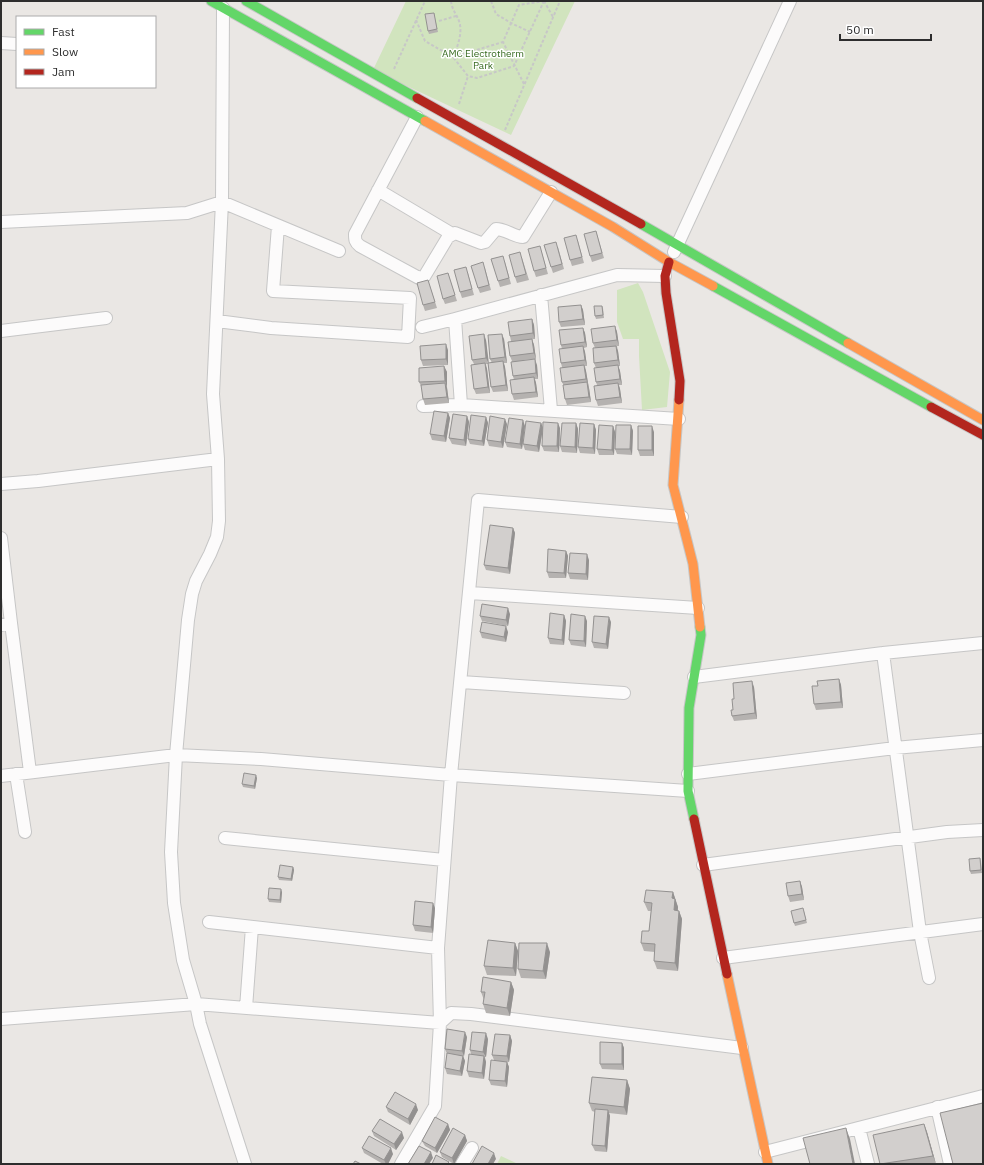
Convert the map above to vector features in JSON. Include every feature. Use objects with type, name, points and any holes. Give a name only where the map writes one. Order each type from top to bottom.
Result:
[{"type":"street","points":[[212,1],[224,4],[417,117],[613,227],[669,262],[983,435]]},
{"type":"street","points":[[246,1],[983,420]]},
{"type":"street","points":[[790,1],[669,262],[665,276],[666,293],[680,381],[679,418],[673,485],[693,564],[701,635],[689,708],[688,790],[742,1048],[767,1158],[860,1128],[983,1096]]},
{"type":"street","points":[[224,4],[222,202],[213,394],[218,460],[219,522],[217,537],[196,581],[192,594],[188,620],[176,755],[171,852],[174,903],[183,960],[196,1004],[200,1024],[245,1164]]},
{"type":"street","points":[[1,44],[16,44]]},
{"type":"street","points":[[417,117],[355,234],[355,240],[360,246],[419,278],[424,277],[427,274],[448,237],[452,234]]},
{"type":"street","points":[[378,190],[452,234],[456,233],[481,243],[485,242],[496,229],[501,229],[519,237],[523,237],[551,192]]},
{"type":"street","points":[[1,222],[187,213],[222,202],[339,251]]},
{"type":"street","points":[[217,321],[270,328],[408,337],[410,298],[273,291],[278,226]]},
{"type":"street","points":[[422,327],[617,275],[665,276]]},
{"type":"street","points":[[541,295],[551,410]]},
{"type":"street","points":[[1,331],[106,318]]},
{"type":"street","points":[[455,319],[461,405]]},
{"type":"street","points":[[423,406],[461,405],[679,418]]},
{"type":"street","points":[[1,484],[218,460]]},
{"type":"street","points":[[401,1164],[434,1106],[440,1023],[438,948],[444,860],[478,500],[682,517]]},
{"type":"street","points":[[1,538],[6,624],[30,772]]},
{"type":"street","points":[[470,593],[698,608]]},
{"type":"street","points":[[694,677],[883,653],[983,643]]},
{"type":"street","points":[[883,653],[920,932],[929,978]]},
{"type":"street","points":[[461,682],[624,693]]},
{"type":"street","points":[[688,774],[895,748],[983,740]]},
{"type":"street","points":[[1,776],[176,755],[261,759],[451,775],[688,790]]},
{"type":"street","points":[[16,774],[25,832]]},
{"type":"street","points":[[703,865],[947,832],[983,830]]},
{"type":"street","points":[[224,838],[444,860]]},
{"type":"street","points":[[209,922],[438,948]]},
{"type":"street","points":[[723,958],[983,924]]},
{"type":"street","points":[[246,1008],[252,927]]},
{"type":"street","points":[[1,1019],[196,1004],[440,1023],[450,1013],[471,1014],[742,1048]]},
{"type":"street","points":[[937,1107],[950,1164]]},
{"type":"street","points":[[860,1128],[868,1164]]},
{"type":"street","points":[[462,1164],[472,1148]]},
{"type":"path","points":[[393,70],[425,1]]},
{"type":"path","points":[[451,1],[452,8],[460,25],[458,44],[453,57]]},
{"type":"path","points":[[491,1],[496,14],[530,32]]},
{"type":"path","points":[[416,20],[425,41],[453,57],[468,76],[477,78],[514,66],[544,1]]},
{"type":"path","points":[[524,84],[514,66],[504,42],[519,5],[544,1]]},
{"type":"path","points":[[544,1],[552,17]]},
{"type":"path","points":[[504,131],[560,1]]},
{"type":"path","points":[[439,21],[456,16]]},
{"type":"path","points":[[453,57],[504,42]]},
{"type":"path","points":[[457,109],[468,76]]},
{"type":"green space","name":"AMC Electrotherm Park","points":[[406,1],[575,1],[511,135],[373,70]]},
{"type":"green space","points":[[638,283],[643,292],[670,372],[667,407],[642,410],[639,339],[623,339],[617,322],[617,290]]},
{"type":"green space","points":[[501,1156],[518,1164],[497,1164]]},
{"type":"building","points":[[434,13],[437,29],[428,31],[425,14]]},
{"type":"building","points":[[596,231],[602,253],[590,256],[584,234]]},
{"type":"building","points":[[576,235],[582,257],[570,260],[564,238]]},
{"type":"building","points":[[556,242],[562,264],[551,267],[544,245]]},
{"type":"building","points":[[540,246],[546,268],[534,271],[528,249]]},
{"type":"building","points":[[520,252],[526,274],[515,277],[509,255]]},
{"type":"building","points":[[503,256],[509,278],[498,281],[491,259]]},
{"type":"building","points":[[483,262],[489,285],[478,288],[471,266]]},
{"type":"building","points":[[466,267],[472,289],[460,292],[454,270]]},
{"type":"building","points":[[448,273],[455,295],[443,299],[437,276]]},
{"type":"building","points":[[428,280],[435,302],[423,305],[417,283]]},
{"type":"building","points":[[581,305],[583,319],[559,322],[558,307]]},
{"type":"building","points":[[594,306],[602,306],[603,315],[595,316]]},
{"type":"building","points":[[532,319],[533,333],[510,336],[508,322]]},
{"type":"building","points":[[615,326],[617,340],[593,343],[591,329]]},
{"type":"building","points":[[583,328],[585,342],[561,345],[559,330]]},
{"type":"building","points":[[484,334],[486,358],[472,360],[469,336]]},
{"type":"building","points":[[502,334],[505,357],[490,359],[488,335]]},
{"type":"building","points":[[532,339],[534,353],[510,356],[508,342]]},
{"type":"building","points":[[446,344],[446,359],[421,360],[420,346]]},
{"type":"building","points":[[583,346],[585,360],[561,363],[559,349]]},
{"type":"building","points":[[616,346],[618,360],[594,363],[593,348]]},
{"type":"building","points":[[535,359],[536,373],[513,376],[511,362]]},
{"type":"building","points":[[503,361],[506,385],[491,387],[488,363]]},
{"type":"building","points":[[485,363],[488,387],[474,389],[471,365]]},
{"type":"building","points":[[584,365],[586,379],[562,382],[560,368]]},
{"type":"building","points":[[618,365],[620,379],[596,382],[594,368]]},
{"type":"building","points":[[444,366],[445,381],[419,382],[419,368]]},
{"type":"building","points":[[534,377],[536,392],[512,394],[510,380]]},
{"type":"building","points":[[587,382],[589,397],[565,399],[563,385]]},
{"type":"building","points":[[445,383],[447,397],[423,399],[421,385]]},
{"type":"building","points":[[618,383],[620,397],[596,400],[594,386]]},
{"type":"building","points":[[434,411],[448,413],[444,436],[430,434]]},
{"type":"building","points":[[453,414],[467,416],[464,440],[449,438]]},
{"type":"building","points":[[471,415],[486,417],[482,441],[468,439]]},
{"type":"building","points":[[490,416],[505,419],[501,442],[487,440]]},
{"type":"building","points":[[509,418],[523,420],[520,444],[505,442]]},
{"type":"building","points":[[526,421],[541,423],[537,446],[523,444]]},
{"type":"building","points":[[543,422],[558,423],[557,446],[542,446]]},
{"type":"building","points":[[562,423],[576,423],[575,447],[560,446]]},
{"type":"building","points":[[580,423],[594,424],[593,448],[578,447]]},
{"type":"building","points":[[599,425],[613,426],[612,450],[597,449]]},
{"type":"building","points":[[616,425],[631,425],[630,449],[615,449]]},
{"type":"building","points":[[638,426],[652,426],[652,450],[638,450]]},
{"type":"building","points":[[490,525],[513,528],[508,568],[484,565]]},
{"type":"building","points":[[548,549],[566,551],[564,573],[547,572]]},
{"type":"building","points":[[570,553],[587,554],[586,574],[568,573]]},
{"type":"building","points":[[482,604],[508,608],[506,620],[480,616]]},
{"type":"building","points":[[550,613],[564,615],[562,640],[548,638]]},
{"type":"building","points":[[571,614],[585,616],[584,641],[569,640]]},
{"type":"building","points":[[594,616],[609,617],[606,644],[592,642]]},
{"type":"building","points":[[482,622],[506,626],[504,637],[480,632]]},
{"type":"building","points":[[839,679],[841,702],[814,704],[812,686],[818,686],[817,681]]},
{"type":"building","points":[[752,681],[755,713],[732,716],[732,699],[734,699],[733,683]]},
{"type":"building","points":[[244,773],[256,775],[254,786],[242,784]]},
{"type":"building","points":[[980,858],[981,870],[970,871],[969,859]]},
{"type":"building","points":[[280,865],[293,867],[291,879],[278,877]]},
{"type":"building","points":[[800,881],[802,894],[788,896],[786,883]]},
{"type":"building","points":[[269,888],[281,889],[280,900],[268,899]]},
{"type":"building","points":[[646,890],[673,892],[672,898],[675,899],[674,910],[679,911],[675,963],[654,961],[655,944],[641,943],[642,931],[649,931],[652,903],[644,902]]},
{"type":"building","points":[[415,901],[433,903],[431,927],[413,925]]},
{"type":"building","points":[[803,908],[806,920],[794,923],[791,911]]},
{"type":"building","points":[[488,940],[515,943],[513,968],[484,966]]},
{"type":"building","points":[[519,943],[547,943],[543,971],[518,969]]},
{"type":"building","points":[[483,977],[511,982],[507,1008],[483,1004],[485,992],[481,992]]},
{"type":"building","points":[[447,1029],[465,1032],[462,1051],[445,1049]]},
{"type":"building","points":[[472,1032],[486,1033],[483,1052],[470,1050]]},
{"type":"building","points":[[495,1034],[510,1035],[507,1056],[492,1055]]},
{"type":"building","points":[[600,1042],[622,1043],[622,1064],[600,1064]]},
{"type":"building","points":[[447,1053],[463,1056],[460,1071],[445,1068]]},
{"type":"building","points":[[469,1054],[484,1056],[482,1073],[467,1071]]},
{"type":"building","points":[[491,1060],[507,1062],[505,1081],[489,1080]]},
{"type":"building","points":[[592,1077],[627,1080],[624,1107],[589,1103]]},
{"type":"building","points":[[395,1092],[416,1104],[408,1119],[386,1107]]},
{"type":"building","points":[[983,1103],[983,1164],[953,1164],[940,1113]]},
{"type":"building","points":[[595,1109],[608,1110],[605,1146],[592,1145]]},
{"type":"building","points":[[435,1117],[448,1124],[435,1148],[422,1141]]},
{"type":"building","points":[[380,1119],[402,1132],[394,1144],[372,1131]]},
{"type":"building","points":[[924,1124],[933,1156],[880,1164],[873,1135]]},
{"type":"building","points":[[453,1128],[465,1135],[452,1158],[440,1152]]},
{"type":"building","points":[[846,1128],[853,1164],[810,1164],[803,1138]]},
{"type":"building","points":[[369,1136],[391,1148],[384,1160],[362,1148]]},
{"type":"building","points":[[419,1146],[431,1152],[424,1164],[408,1164]]},
{"type":"building","points":[[482,1146],[494,1153],[488,1164],[472,1164]]},
{"type":"building","points":[[436,1155],[449,1162],[447,1164],[432,1164]]},
{"type":"building","points":[[355,1161],[361,1164],[353,1164]]},
{"type":"traffic: fast","points":[[211,1],[425,121]]},
{"type":"traffic: fast","points":[[246,1],[417,98]]},
{"type":"traffic: fast","points":[[641,224],[848,343]]},
{"type":"traffic: fast","points":[[713,286],[931,407]]},
{"type":"traffic: fast","points":[[694,819],[688,791],[689,708],[701,635],[700,627]]},
{"type":"traffic: slow","points":[[425,121],[613,227],[669,262],[713,286]]},
{"type":"traffic: slow","points":[[848,343],[983,420]]},
{"type":"traffic: slow","points":[[679,400],[673,485],[693,564],[700,627]]},
{"type":"traffic: slow","points":[[727,974],[768,1164]]},
{"type":"traffic: jam","points":[[417,98],[641,224]]},
{"type":"traffic: jam","points":[[669,262],[665,276],[666,293],[680,381],[679,400]]},
{"type":"traffic: jam","points":[[931,407],[983,435]]},
{"type":"traffic: jam","points":[[694,819],[727,974]]}]
